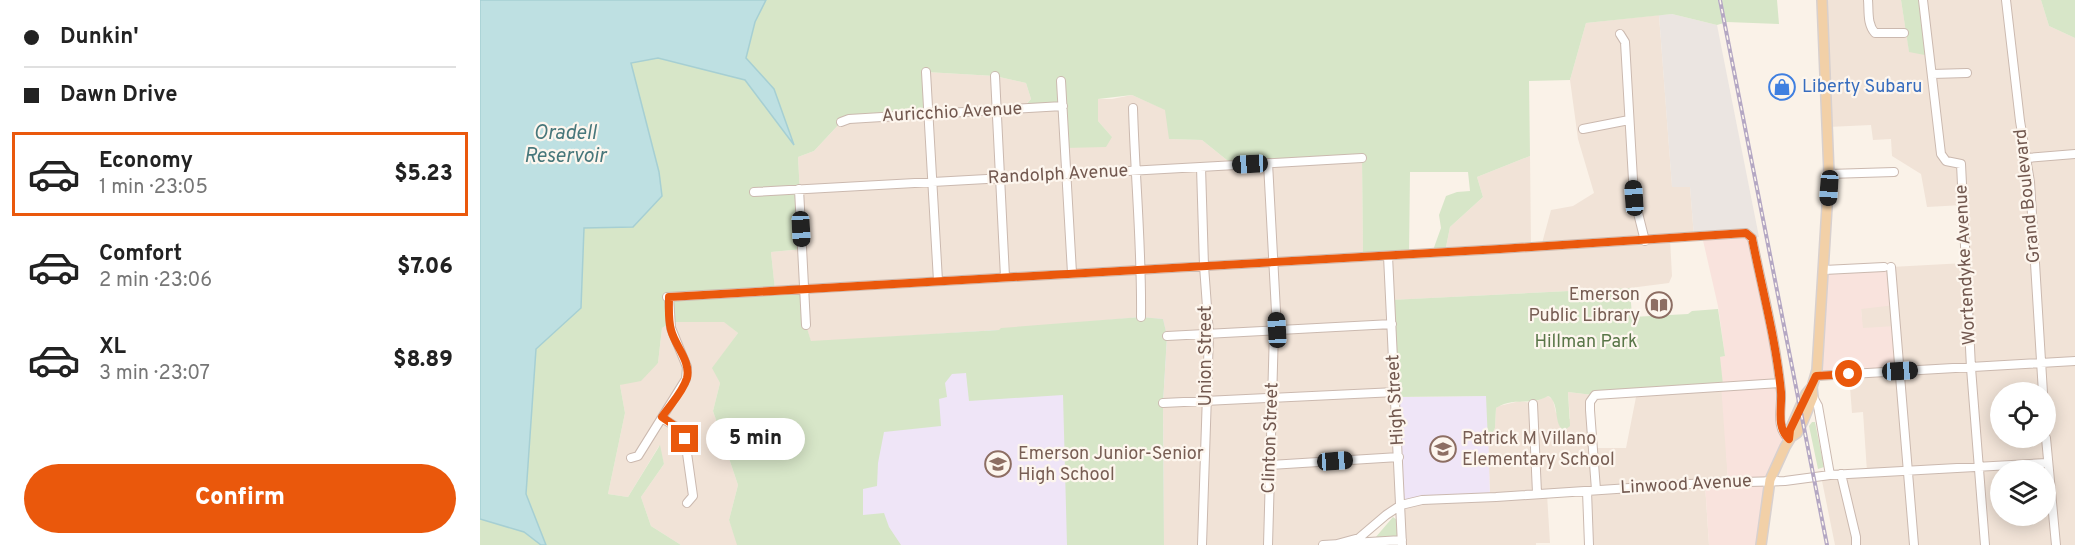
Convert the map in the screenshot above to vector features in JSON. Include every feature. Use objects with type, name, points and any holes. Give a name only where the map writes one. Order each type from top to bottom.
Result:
[{"type":"main road","points":[[1761,545],[1770,480],[1790,438],[1790,430],[1806,394],[1812,392],[1816,376],[1829,174],[1822,0]]},
{"type":"street","points":[[1868,0],[1869,23],[1875,33],[1904,33]]},
{"type":"street","name":"Wortendyke Avenue","points":[[1923,0],[1941,154],[1946,160],[1961,164],[1971,368],[1985,545]]},
{"type":"street","name":"Grand Boulevard","points":[[2006,0],[2020,121],[2030,182],[2043,382]]},
{"type":"street","points":[[1620,34],[1625,42],[1634,198],[1645,241]]},
{"type":"street","points":[[926,72],[938,281]]},
{"type":"street","points":[[1932,74],[1967,73]]},
{"type":"street","points":[[994,76],[1005,277]]},
{"type":"street","points":[[1061,81],[1072,273]]},
{"type":"street","name":"Auricchio Avenue","points":[[841,122],[849,118],[1063,106]]},
{"type":"street","points":[[1133,108],[1142,270],[1141,317]]},
{"type":"street","points":[[1583,129],[1629,120]]},
{"type":"street","points":[[2027,158],[2075,154]]},
{"type":"street","name":"Randolph Avenue","points":[[754,192],[1362,158]]},
{"type":"street","name":"Clinton Street","points":[[1268,163],[1275,330],[1268,545]]},
{"type":"street","name":"Union Street","points":[[1201,167],[1209,334],[1202,545]]},
{"type":"street","points":[[1829,174],[1894,172]]},
{"type":"street","points":[[800,189],[806,325]]},
{"type":"street","points":[[631,458],[638,456],[684,385],[687,373],[685,360],[670,328],[668,297],[1645,241],[1746,233],[1752,238],[1780,383],[1781,428],[1790,438]]},
{"type":"street","name":"High Street","points":[[1388,256],[1402,542]]},
{"type":"street","points":[[1824,270],[1888,267],[1900,371],[1914,545]]},
{"type":"street","points":[[1167,336],[1392,324]]},
{"type":"street","points":[[1816,376],[2075,361]]},
{"type":"street","points":[[1596,490],[1590,410],[1591,398],[1598,393],[1780,383]]},
{"type":"street","points":[[1163,404],[1396,392]]},
{"type":"street","points":[[1812,392],[1818,406],[1830,475]]},
{"type":"street","points":[[1533,404],[1537,493]]},
{"type":"street","points":[[662,417],[678,428],[685,439],[693,496],[687,503]]},
{"type":"street","points":[[1270,465],[1399,457]]},
{"type":"street","name":"Linwood Avenue","points":[[1337,544],[1359,538],[1399,506],[1422,500],[1785,481],[1841,474],[1990,466]]},
{"type":"street","points":[[1841,474],[1856,545]]},
{"type":"street","points":[[1587,491],[1589,545]]},
{"type":"street","points":[[2054,526],[2056,545]]},
{"type":"street","points":[[1323,545],[1402,542]]},
{"type":"shaded area","points":[[1822,0],[1901,0],[1909,51],[1923,0],[2041,0],[2049,26],[2075,38],[2075,545],[1835,545],[1821,476],[1867,472],[1863,412],[1852,413],[1849,374],[1862,328],[1861,308],[1891,267],[1965,263],[1963,205],[1927,207],[1921,174],[1892,156],[1891,139],[1873,140],[1871,125],[1828,127]]},
{"type":"shaded area","points":[[1672,14],[1717,25],[1759,237],[1752,238],[1749,235],[1694,237],[1690,187],[1672,187],[1659,15]]},
{"type":"shaded area","points":[[1659,15],[1672,186],[1690,186],[1694,237],[1670,239],[1672,276],[1669,283],[1630,288],[1391,300],[1396,392],[1490,496],[1488,442],[1495,428],[1496,408],[1499,406],[1520,401],[1531,403],[1548,396],[1553,400],[1556,413],[1570,419],[1568,392],[1593,395],[1593,448],[1626,448],[1637,392],[1723,387],[1728,482],[1705,484],[1709,545],[1589,545],[1587,491],[1547,494],[1550,543],[1536,543],[1536,545],[1164,545],[1163,403],[1167,336],[1141,317],[999,330],[811,342],[806,325],[775,291],[771,252],[803,249],[798,157],[814,151],[841,122],[926,72],[995,76],[1026,83],[1031,99],[1022,108],[1063,106],[1112,137],[1098,121],[1097,99],[1132,95],[1166,110],[1170,139],[1202,140],[1233,165],[1362,158],[1363,256],[1445,252],[1450,227],[1483,197],[1477,177],[1530,156],[1531,247],[1541,247],[1551,210],[1573,206],[1594,193],[1578,139],[1570,80],[1586,23]],"holes":[[[1401,505],[1403,540],[1339,544],[1366,530]]]},
{"type":"shaded area","points":[[1749,235],[1776,360],[1780,425],[1789,439],[1780,456],[1761,545],[1709,545],[1705,483],[1728,482],[1719,357],[1725,356],[1718,306],[1702,236]]},
{"type":"shaded area","points":[[1891,267],[1895,305],[1861,309],[1863,328],[1896,326],[1900,371],[1816,376],[1824,270]]},
{"type":"shaded area","points":[[1141,317],[1163,319],[1167,336],[1163,403],[1164,545],[854,545],[811,342],[999,330]]},
{"type":"shaded area","points":[[672,322],[725,322],[738,333],[713,368],[720,383],[713,411],[738,485],[729,520],[738,545],[681,545],[651,526],[641,497],[664,464],[659,446],[628,497],[608,494],[625,413],[620,385],[658,363],[662,328]]},
{"type":"shaded area","name":"Patrick M Villano Elementary School","points":[[1487,396],[1490,497],[1401,504],[1396,397]]},
{"type":"green space","points":[[766,0],[1777,0],[1779,24],[1727,22],[1717,25],[1672,14],[1586,23],[1570,80],[1529,81],[1530,156],[1477,177],[1483,197],[1450,227],[1445,252],[1432,253],[1441,228],[1439,215],[1446,196],[1470,191],[1468,172],[1410,172],[1409,254],[1363,257],[1362,158],[1233,165],[1202,140],[1169,139],[1165,110],[1132,95],[1098,99],[1098,121],[1112,137],[1106,147],[1065,148],[1063,107],[1022,109],[1031,99],[1026,83],[995,76],[926,72],[928,114],[841,122],[814,151],[798,157],[803,249],[771,252],[775,290],[805,289],[806,325],[811,341],[999,330],[1001,328],[1141,317],[1163,319],[1167,336],[1163,403],[1164,545],[1067,545],[1063,395],[969,401],[966,373],[952,374],[945,383],[947,397],[939,399],[941,426],[884,432],[878,463],[877,486],[863,489],[863,515],[884,513],[889,527],[901,545],[737,545],[729,520],[738,485],[713,411],[720,383],[712,368],[738,333],[724,322],[672,322],[662,328],[658,363],[641,381],[620,385],[625,413],[608,494],[628,497],[660,445],[664,464],[641,497],[651,526],[681,545],[546,545],[526,494],[536,349],[581,308],[584,227],[633,227],[662,196],[659,172],[631,63],[658,58],[745,80],[792,142],[774,89],[746,58],[755,22]]},
{"type":"green space","points":[[1901,0],[1923,0],[1930,56],[1909,52]]},
{"type":"green space","points":[[2041,0],[2075,0],[2075,38],[2049,26]]},
{"type":"green space","name":"Hillman Park","points":[[1630,288],[1632,317],[1688,314],[1692,311],[1718,309],[1725,356],[1720,357],[1723,385],[1593,395],[1568,392],[1570,426],[1565,430],[1562,430],[1558,422],[1555,405],[1548,396],[1534,401],[1503,404],[1496,408],[1495,428],[1488,442],[1486,396],[1396,397],[1390,300]]},
{"type":"green space","points":[[1815,422],[1824,467],[1818,469],[1809,426]]},
{"type":"green space","points":[[1393,517],[1397,520],[1397,537],[1375,538]]},
{"type":"green space","points":[[480,519],[524,532],[541,545],[480,545]]},
{"type":"water","name":"Oradell Reservoir","points":[[480,0],[766,0],[755,22],[746,58],[774,89],[794,145],[745,80],[658,58],[631,63],[659,172],[662,196],[633,227],[584,228],[581,308],[536,349],[526,494],[546,545],[541,545],[524,532],[480,519]]},
{"type":"railway","points":[[1720,0],[1827,545]]},
{"type":"place","name":"Liberty Subaru","points":[[1782,87]]},
{"type":"place","name":"Emerson Public Library","points":[[1659,305]]},
{"type":"place","name":"Patrick M Villano Elementary School","points":[[1443,449]]},
{"type":"place","name":"Emerson Junior-Senior High School","points":[[998,464]]},
{"type":"route","points":[[685,439],[678,428],[662,417],[684,385],[687,373],[685,360],[670,328],[669,297],[1746,233],[1752,238],[1776,360],[1781,399],[1780,425],[1789,439],[1790,430],[1816,376],[1849,374]]}]
